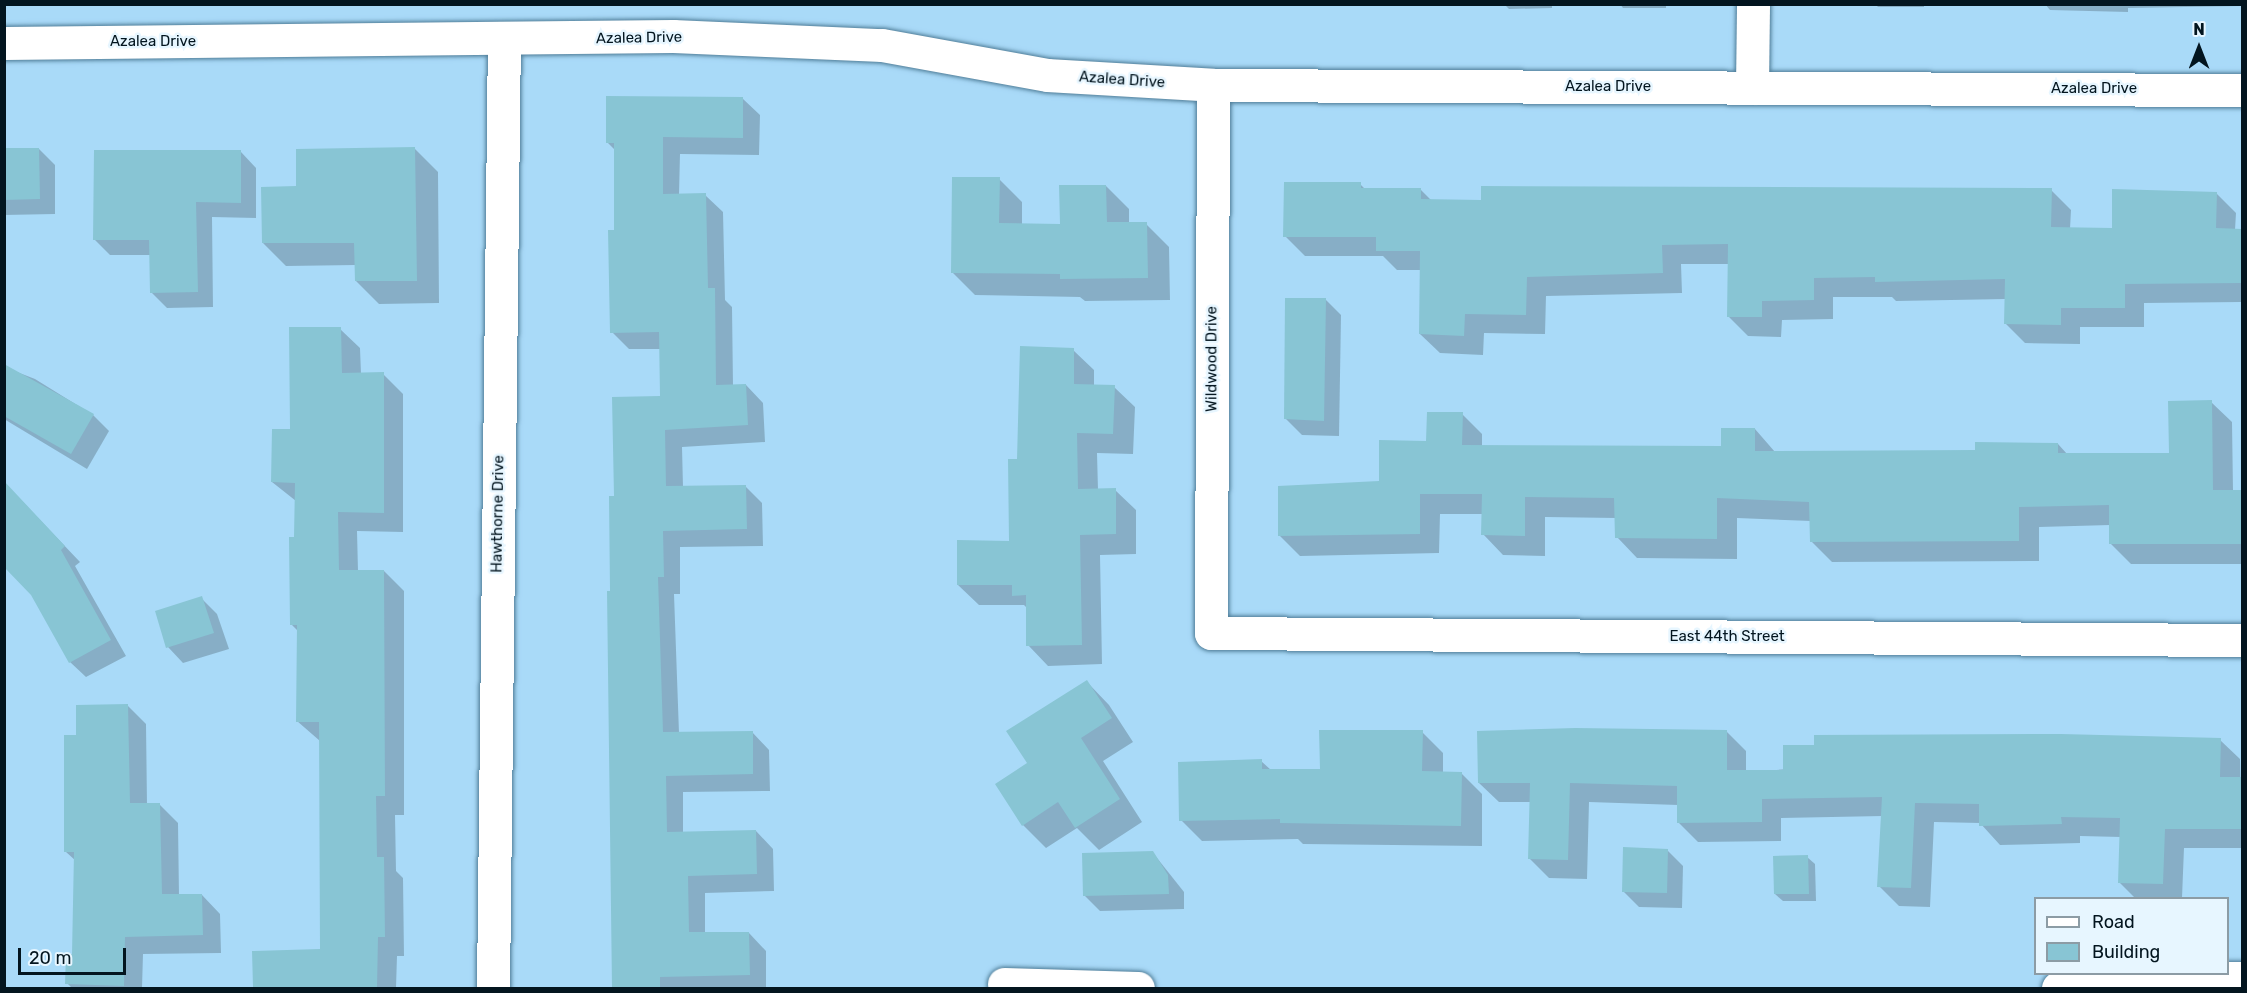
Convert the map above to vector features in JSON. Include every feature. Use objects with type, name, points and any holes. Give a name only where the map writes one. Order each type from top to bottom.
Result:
[{"type":"street","points":[[1752,88],[1753,4]]},
{"type":"street","name":"Azalea Drive","points":[[4,43],[504,40],[673,36],[882,45],[1047,75],[1213,85],[2242,90]]},
{"type":"street","name":"Hawthorne Drive","points":[[493,988],[504,40]]},
{"type":"street","name":"Wildwood Drive","points":[[1211,633],[1213,85]]},
{"type":"street","name":"East 44th Street","points":[[1211,633],[2242,640]]},
{"type":"street","points":[[2066,988],[2175,978],[2242,978]]},
{"type":"street","points":[[1004,984],[1138,988]]},
{"type":"building","points":[[606,96],[743,97],[743,138],[663,137],[663,194],[706,193],[708,288],[715,288],[716,385],[746,384],[748,425],[665,430],[666,486],[746,485],[747,529],[663,531],[664,577],[658,577],[663,732],[753,731],[753,774],[666,776],[667,832],[756,830],[757,874],[688,876],[689,932],[749,932],[750,975],[660,977],[660,988],[612,988],[607,591],[610,591],[609,496],[614,496],[612,397],[660,396],[659,332],[610,333],[608,230],[614,230],[614,143],[606,143]]},
{"type":"building","points":[[415,147],[417,281],[355,281],[354,243],[262,243],[261,187],[296,186],[296,149]]},
{"type":"building","points":[[4,148],[39,148],[40,199],[4,200]]},
{"type":"building","points":[[94,150],[241,150],[241,203],[196,202],[198,292],[150,293],[149,240],[93,240]]},
{"type":"building","points":[[952,177],[1000,177],[999,223],[1060,224],[1059,185],[1106,185],[1107,222],[1147,222],[1148,278],[1060,279],[1060,274],[951,273]]},
{"type":"building","points":[[1284,182],[1361,182],[1361,188],[1421,188],[1421,199],[1481,200],[1481,186],[2052,188],[2051,227],[2112,228],[2112,189],[2217,192],[2216,228],[2242,229],[2242,283],[2125,284],[2125,308],[2061,308],[2061,325],[2004,324],[2005,279],[1875,282],[1875,277],[1814,278],[1814,300],[1762,301],[1762,317],[1727,317],[1728,244],[1662,245],[1663,273],[1527,277],[1526,315],[1465,314],[1464,336],[1419,334],[1420,251],[1376,251],[1376,237],[1283,237]]},
{"type":"building","points":[[1285,298],[1326,298],[1324,421],[1284,419]]},
{"type":"building","points":[[289,327],[341,327],[342,373],[384,372],[384,513],[338,512],[339,570],[384,570],[385,796],[376,796],[377,857],[384,857],[385,937],[378,937],[377,988],[253,987],[252,951],[320,949],[319,722],[296,722],[297,625],[290,625],[289,537],[294,537],[295,483],[271,482],[272,429],[290,429]]},
{"type":"building","points":[[1020,346],[1074,348],[1074,384],[1115,385],[1113,434],[1077,433],[1078,489],[1116,488],[1116,534],[1080,535],[1082,645],[1026,646],[1026,595],[1012,596],[1012,585],[957,585],[957,540],[1009,541],[1008,459],[1017,459]]},
{"type":"building","points":[[4,364],[94,414],[71,454],[4,416]]},
{"type":"building","points":[[2212,400],[2213,490],[2242,490],[2242,544],[2109,544],[2109,505],[2019,507],[2019,541],[1810,542],[1809,502],[1717,498],[1717,539],[1615,538],[1614,498],[1525,497],[1525,536],[1481,535],[1482,494],[1420,494],[1420,534],[1278,536],[1278,486],[1379,481],[1379,440],[1426,441],[1427,412],[1463,412],[1462,445],[1721,446],[1721,428],[1755,428],[1755,451],[1975,450],[1975,442],[2058,443],[2058,453],[2169,453],[2168,401]]},
{"type":"building","points":[[4,481],[65,546],[61,550],[111,640],[69,663],[31,595],[4,567]]},
{"type":"building","points":[[202,596],[214,633],[166,648],[155,611]]},
{"type":"building","points":[[1087,680],[1112,718],[1081,738],[1120,799],[1075,828],[1058,802],[1022,826],[995,784],[1027,763],[1006,731]]},
{"type":"building","points":[[128,704],[130,803],[160,803],[162,894],[202,894],[203,935],[125,937],[124,986],[65,984],[66,954],[72,954],[74,852],[64,852],[64,735],[76,735],[76,705]]},
{"type":"building","points":[[1575,728],[1727,730],[1727,770],[1783,770],[1783,745],[1814,745],[1814,735],[2061,734],[2221,738],[2220,777],[2242,777],[2242,829],[2165,829],[2163,884],[2118,883],[2120,818],[2061,817],[2062,824],[1979,826],[1979,804],[1915,803],[1911,888],[1877,887],[1882,797],[1762,799],[1762,822],[1677,823],[1677,786],[1570,783],[1568,860],[1528,859],[1530,783],[1478,783],[1477,731]]},
{"type":"building","points":[[1319,730],[1423,730],[1422,771],[1462,772],[1461,826],[1280,823],[1280,819],[1179,821],[1178,762],[1262,759],[1262,769],[1320,769]]},
{"type":"building","points":[[1623,847],[1668,849],[1667,893],[1622,892]]},
{"type":"building","points":[[1153,851],[1168,875],[1169,894],[1083,896],[1082,853]]},
{"type":"building","points":[[1808,855],[1809,894],[1774,894],[1773,856]]}]
